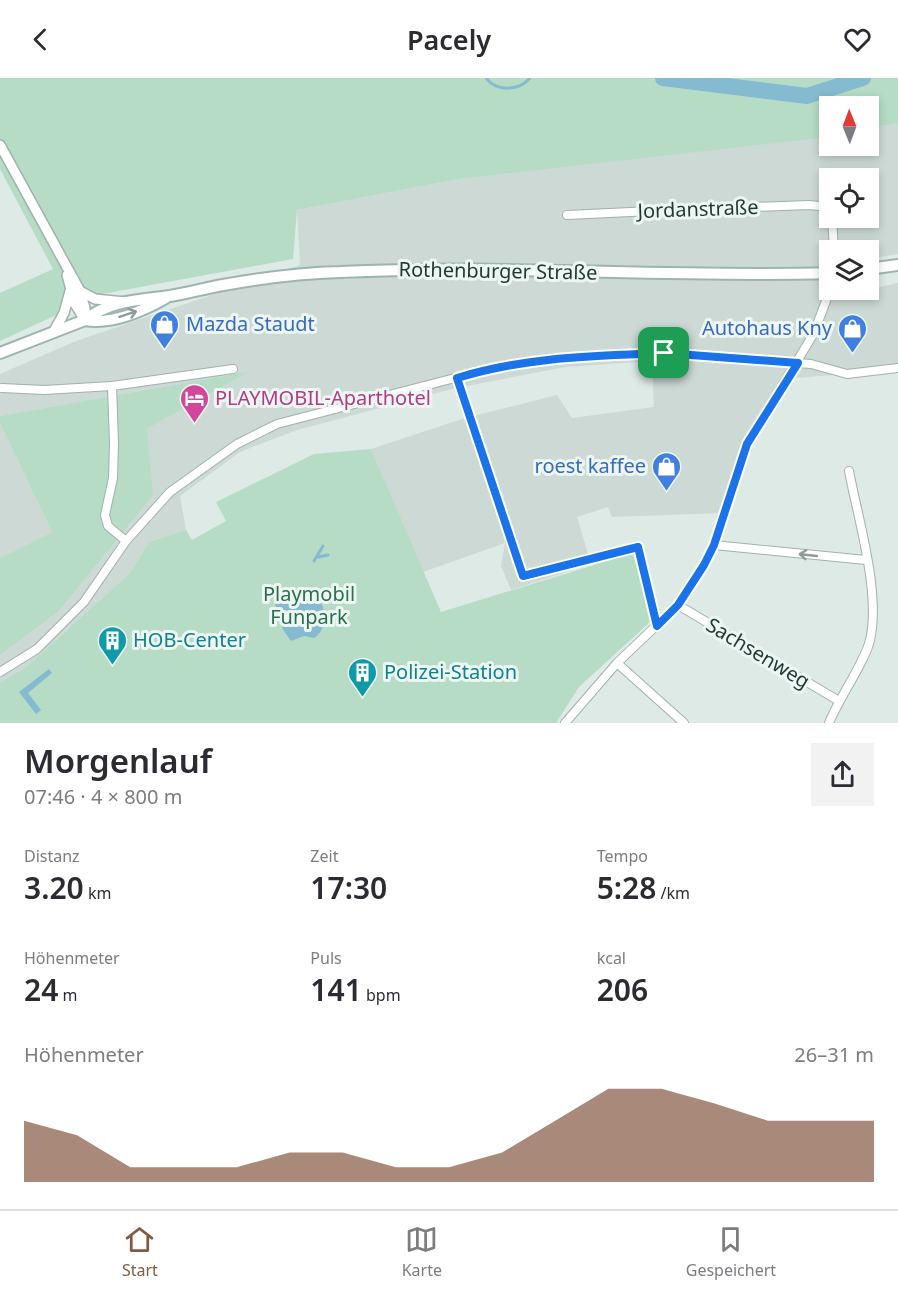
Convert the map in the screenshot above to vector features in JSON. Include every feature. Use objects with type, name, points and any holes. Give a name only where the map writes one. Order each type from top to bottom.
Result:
[{"type":"main road","points":[[879,268],[898,265]]},
{"type":"main road","name":"Rothenburger Straße","points":[[0,353],[85,320],[96,311],[146,296],[169,296],[240,282],[338,272],[819,273]]},
{"type":"main road","name":"Rothenburger Straße","points":[[85,320],[99,323],[149,307],[169,296]]},
{"type":"street","points":[[1,148],[86,308],[85,320]]},
{"type":"street","name":"Jordanstraße","points":[[567,215],[717,208],[819,207]]},
{"type":"street","points":[[75,291],[95,299],[125,302]]},
{"type":"street","points":[[54,331],[75,291]]},
{"type":"street","points":[[565,723],[617,663],[678,605],[714,545],[747,444],[798,363],[822,316],[827,300]]},
{"type":"street","points":[[0,672],[37,649],[84,602],[126,540],[170,492],[237,444],[277,424],[482,371],[556,358],[664,353],[798,363],[847,374],[898,368]]},
{"type":"street","points":[[2,388],[44,390],[112,386],[233,369]]},
{"type":"street","points":[[457,378],[523,576],[638,547],[657,626]]},
{"type":"street","points":[[112,386],[113,478],[105,515],[108,526],[126,540]]},
{"type":"street","points":[[829,723],[870,642],[872,591],[849,471]]},
{"type":"street","points":[[714,545],[866,560]]},
{"type":"street","name":"Sachsenweg","points":[[678,605],[839,701]]},
{"type":"street","points":[[617,663],[682,722]]},
{"type":"shaded area","points":[[898,123],[898,254],[879,257],[879,240],[819,240],[819,300],[879,300],[879,287],[898,283],[898,370],[795,378],[755,436],[723,513],[612,517],[608,507],[577,517],[591,564],[511,590],[501,566],[505,543],[423,572],[371,449],[462,419],[557,395],[572,418],[654,407],[652,361],[565,367],[452,389],[297,430],[240,452],[180,496],[186,530],[149,542],[130,573],[25,668],[0,682],[0,655],[58,612],[152,495],[147,429],[245,373],[0,416],[0,374],[76,341],[300,265],[297,210],[459,179],[819,137],[819,156],[879,156],[879,126]]},
{"type":"shaded area","points":[[0,423],[52,532],[0,558]]},
{"type":"green space","points":[[0,78],[898,78],[898,123],[879,126],[879,96],[819,96],[819,138],[459,179],[297,210],[293,259],[102,294],[0,341],[0,293],[53,269],[0,169]]},
{"type":"green space","points":[[248,372],[147,429],[153,495],[58,612],[0,655],[0,558],[52,532],[0,423],[0,416]]},
{"type":"green space","name":"Playmobil Funpark","points":[[371,449],[441,612],[633,553],[651,621],[579,687],[556,723],[0,723],[0,682],[25,668],[130,573],[149,542],[186,530],[192,540],[226,521],[216,502],[314,454]]},
{"type":"water","points":[[306,592],[313,594],[322,604],[323,626],[314,638],[304,636],[291,641],[282,628],[287,611],[276,607],[274,600],[280,596],[298,597]]},
{"type":"water","points":[[49,669],[52,673],[28,693],[41,710],[36,714],[19,692]]},
{"type":"waterway","points":[[486,78],[490,83],[501,88],[520,85],[530,78]]},
{"type":"waterway","points":[[663,78],[807,96],[863,78]]},
{"type":"waterway","points":[[314,561],[323,546]]},
{"type":"waterway","points":[[318,557],[328,555]]},
{"type":"place","name":"Mazda Staudt","points":[[165,350]]},
{"type":"place","name":"Autohaus Kny","points":[[853,354]]},
{"type":"place","name":"PLAYMOBIL-Aparthotel","points":[[194,424]]},
{"type":"place","name":"roest kaffee","points":[[667,492]]},
{"type":"place","name":"HOB-Center","points":[[112,666]]},
{"type":"place","name":"Polizei-Station","points":[[363,698]]},
{"type":"route","points":[[664,353],[798,363],[747,444],[714,545],[704,565],[678,605],[657,626],[638,547],[523,576],[457,378],[482,371],[556,358],[664,353]]}]
